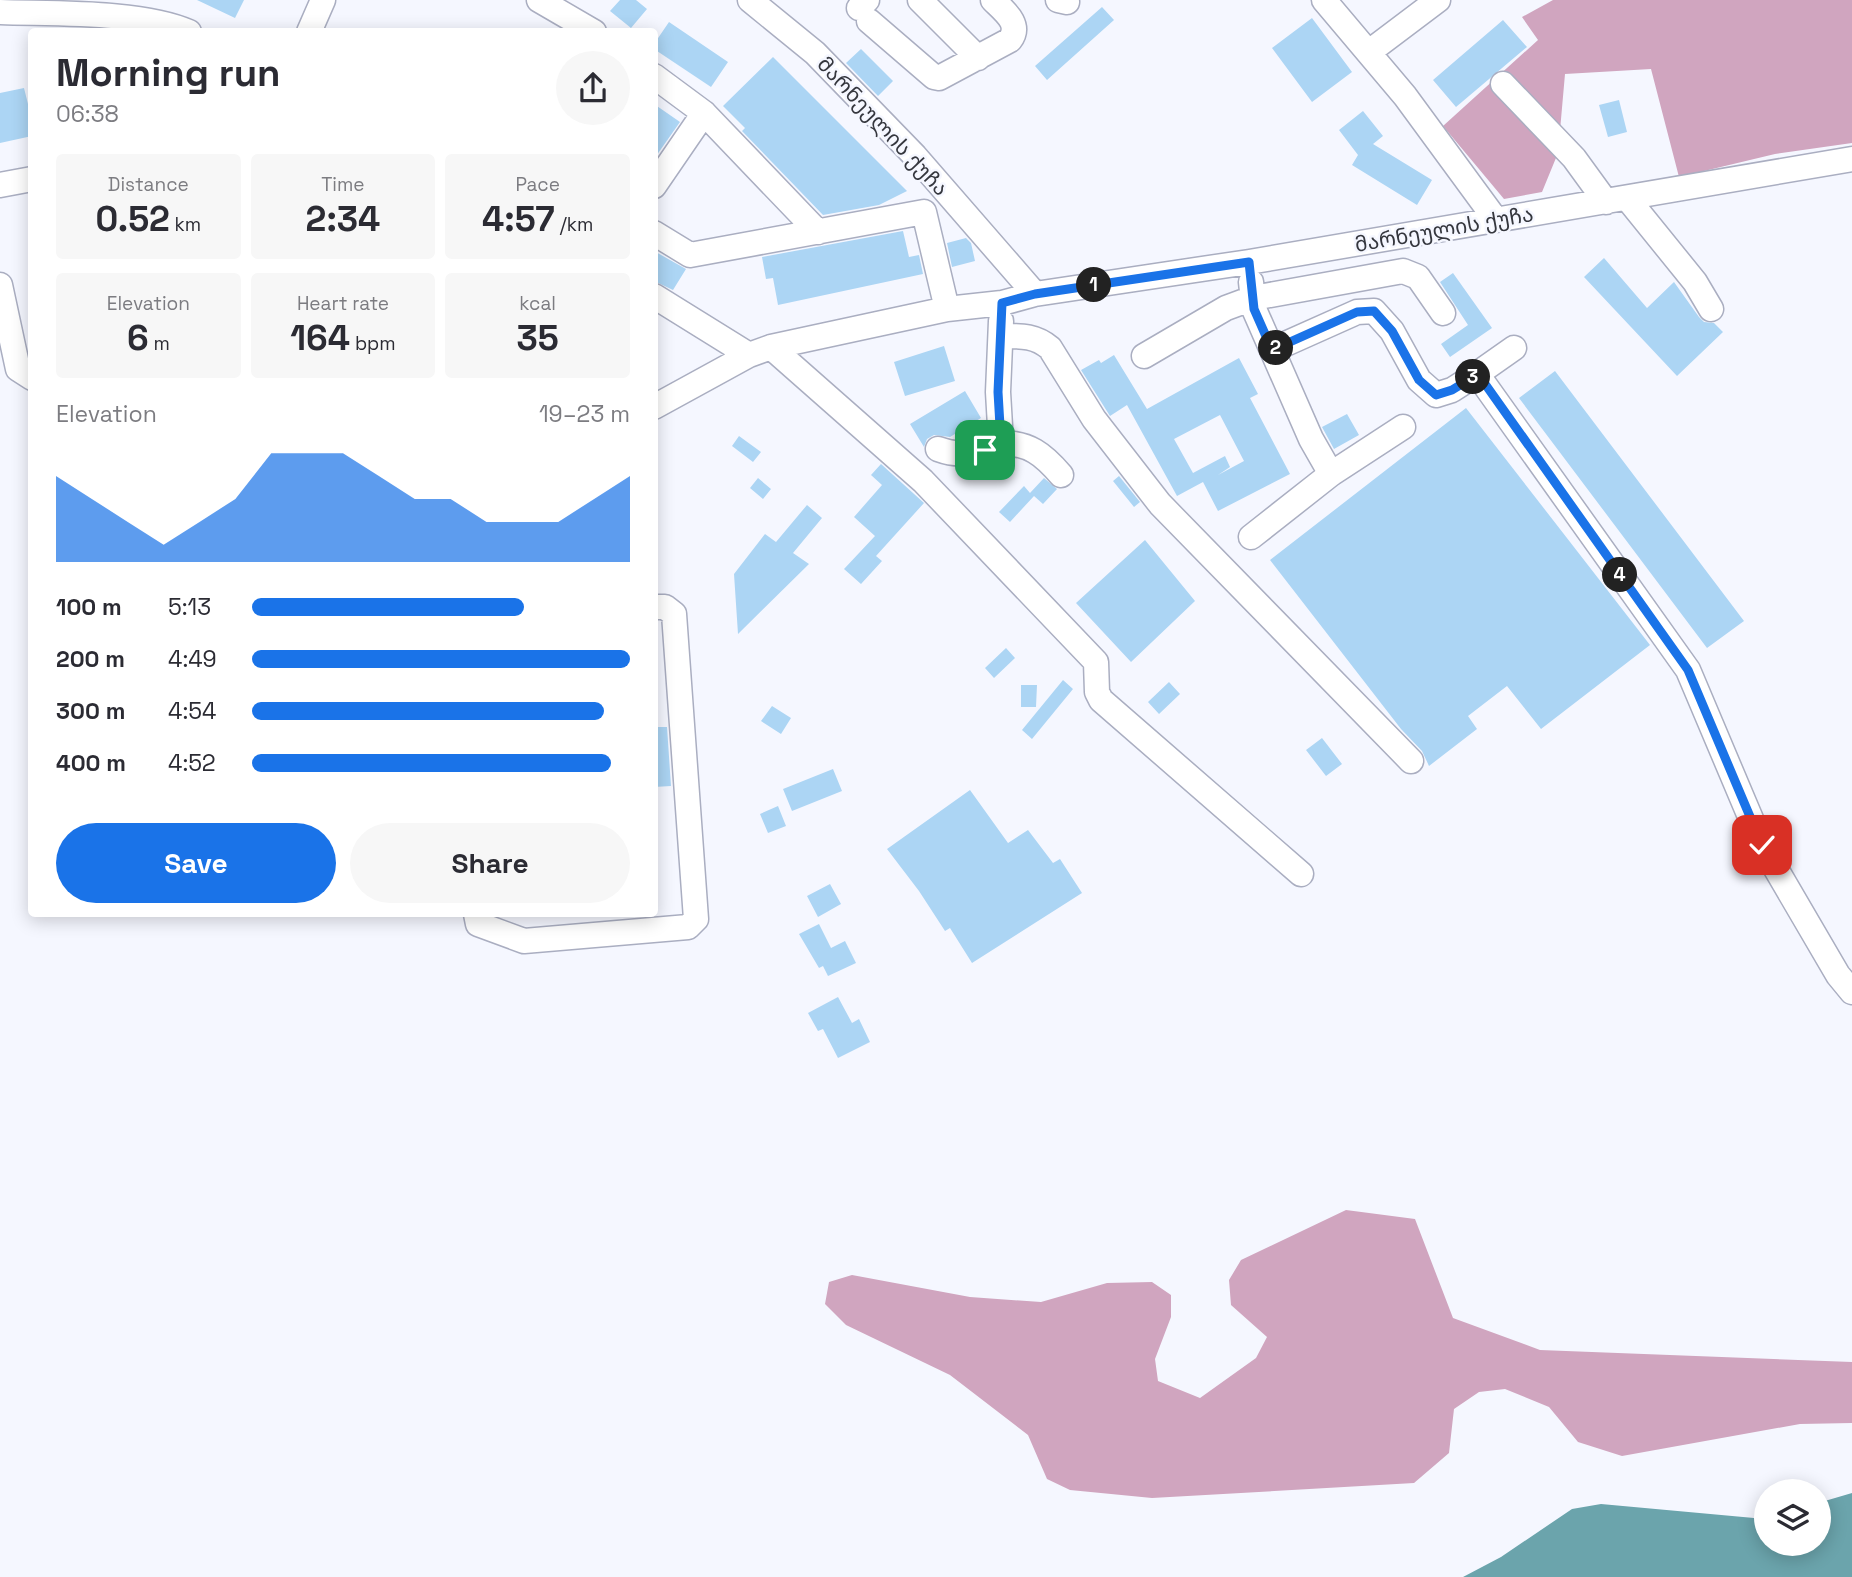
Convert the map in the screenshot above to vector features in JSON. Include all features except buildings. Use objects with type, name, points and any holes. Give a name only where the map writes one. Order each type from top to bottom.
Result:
[{"type":"street","points":[[311,28],[323,0]]},
{"type":"street","points":[[539,0],[587,28]]},
{"type":"street","name":"მარნეულის ქუჩა","points":[[750,0],[815,53],[897,138],[1035,294]]},
{"type":"street","points":[[920,0],[978,58]]},
{"type":"street","points":[[865,10],[934,77],[945,77],[1010,40],[1015,34],[1015,25],[1010,17],[993,0]]},
{"type":"street","points":[[1324,0],[1405,96],[1496,220]]},
{"type":"street","points":[[1369,52],[1438,0]]},
{"type":"street","points":[[0,12],[108,16],[181,28]]},
{"type":"street","points":[[658,79],[704,113],[818,232]]},
{"type":"street","points":[[1503,84],[1695,282],[1711,309]]},
{"type":"street","points":[[658,180],[704,113]]},
{"type":"street","name":"მარნეულის ქუჩა","points":[[658,405],[760,351],[947,309],[1002,303],[1035,294],[1249,262],[1852,159]]},
{"type":"street","points":[[0,185],[28,180]]},
{"type":"street","points":[[658,235],[690,255],[924,212],[947,309]]},
{"type":"street","points":[[1249,262],[1254,309],[1311,439],[1331,474]]},
{"type":"street","points":[[1144,356],[1226,308],[1253,298],[1403,271],[1418,277],[1443,313]]},
{"type":"street","points":[[0,285],[18,369],[28,376]]},
{"type":"street","points":[[658,298],[760,351],[923,481],[1097,662],[1097,692],[1101,700],[1301,874]]},
{"type":"street","points":[[1001,443],[998,392],[1002,303]]},
{"type":"street","points":[[1272,350],[1357,312],[1374,311],[1392,331],[1419,380],[1436,395],[1452,390],[1514,348]]},
{"type":"street","points":[[1002,336],[1024,335],[1042,341],[1050,348],[1094,419],[1160,504],[1411,761]]},
{"type":"street","points":[[1478,374],[1688,670],[1762,845],[1838,975],[1852,992]]},
{"type":"street","points":[[1251,537],[1331,474],[1403,427]]},
{"type":"street","points":[[938,449],[953,454],[970,455],[1001,443],[1018,443],[1043,454],[1061,475]]},
{"type":"street","points":[[477,917],[478,924],[524,941],[688,926],[696,919],[674,614],[665,607],[658,607]]},
{"type":"shaded area","points":[[1553,0],[1852,0],[1852,143],[1775,154],[1679,177],[1651,69],[1565,74],[1558,153],[1542,192],[1504,199],[1443,126],[1538,40],[1522,17]]},
{"type":"shaded area","points":[[1346,1210],[1415,1219],[1453,1318],[1540,1350],[1852,1362],[1852,1423],[1800,1424],[1622,1456],[1578,1442],[1549,1407],[1505,1389],[1479,1392],[1454,1409],[1449,1453],[1414,1483],[1152,1498],[1070,1490],[1047,1479],[1028,1435],[950,1375],[846,1325],[825,1304],[829,1282],[852,1275],[970,1297],[1041,1302],[1107,1283],[1152,1282],[1171,1295],[1171,1317],[1155,1359],[1158,1381],[1200,1398],[1256,1358],[1267,1337],[1231,1305],[1229,1280],[1241,1260]]},
{"type":"water","points":[[1852,1493],[1852,1577],[1463,1577],[1501,1557],[1572,1509],[1601,1504],[1754,1518],[1754,1556],[1831,1556],[1831,1499]]},
{"type":"route","points":[[985,450],[1001,443],[998,392],[1002,303],[1035,294],[1249,262],[1254,309],[1272,350],[1357,312],[1374,311],[1392,331],[1419,380],[1436,395],[1452,390],[1478,374],[1688,670],[1762,845]]}]
